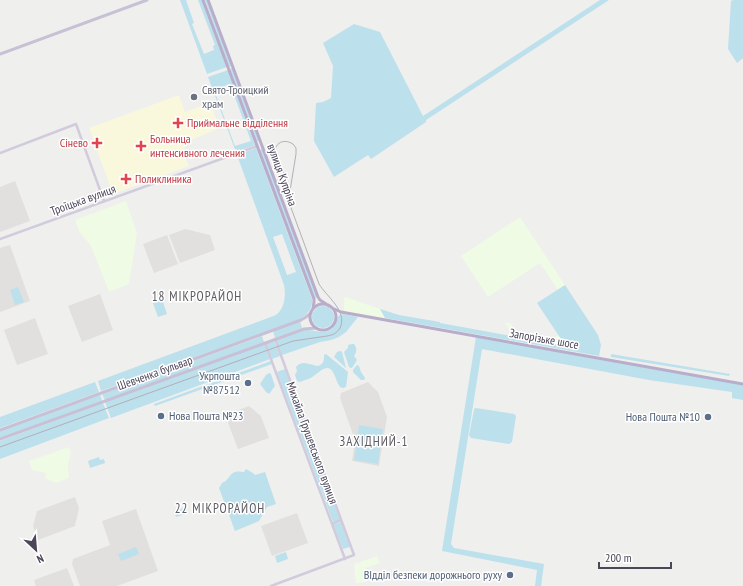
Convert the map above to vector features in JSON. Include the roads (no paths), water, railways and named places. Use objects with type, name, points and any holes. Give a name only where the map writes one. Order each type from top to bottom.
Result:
[{"type":"main road","points":[[0,54],[147,0]]},
{"type":"main road","name":"вулиця Купріна","points":[[204,0],[314,300],[312,311]]},
{"type":"main road","name":"вулиця Купріна","points":[[208,0],[318,297],[330,307]]},
{"type":"main road","points":[[229,68],[233,67]]},
{"type":"main road","name":"Троїцька вулиця","points":[[257,146],[261,144]]},
{"type":"main road","points":[[335,319],[335,313],[330,307],[320,305],[316,306],[312,311],[310,322],[316,328],[322,330],[328,329],[334,324],[337,315],[341,312]]},
{"type":"main road","name":"Запорізьке шосе","points":[[330,307],[341,312],[743,384]]},
{"type":"main road","name":"Шевченка бульвар","points":[[0,430],[301,320],[312,311]]},
{"type":"main road","name":"Шевченка бульвар","points":[[0,439],[304,328],[316,328]]},
{"type":"main road","name":"Михайла Грушевського вулиця","points":[[272,331],[275,339]]},
{"type":"main road","name":"Михайла Грушевського вулиця","points":[[262,334],[265,343]]},
{"type":"main road","points":[[101,393],[104,402]]},
{"type":"street","points":[[0,153],[76,124],[104,201]]},
{"type":"street","name":"Троїцька вулиця","points":[[0,239],[257,146]]},
{"type":"street","name":"Михайла Грушевського вулиця","points":[[265,343],[345,559],[354,556],[275,339]]},
{"type":"street","points":[[332,524],[342,520]]},
{"type":"street","points":[[271,586],[345,559]]},
{"type":"tram line","points":[[0,447],[293,341],[335,334],[340,328],[342,322],[339,310],[319,284],[290,205],[289,197],[296,148],[293,144],[286,141],[278,144],[275,150],[274,158],[277,165],[285,174]]},
{"type":"place","name":"Свято-Троицкий храм","points":[[194,97]]},
{"type":"place","name":"Приймальне відділення","points":[[178,123]]},
{"type":"place","name":"Сінево","points":[[97,143]]},
{"type":"place","name":"Больница интенсивного лечения","points":[[141,146]]},
{"type":"place","name":"Поликлиника","points":[[126,179]]},
{"type":"place","name":"Укрпошта №87512","points":[[248,383]]},
{"type":"place","name":"Нова Пошта №23","points":[[161,416]]},
{"type":"place","name":"Нова Пошта №10","points":[[708,417]]},
{"type":"place","name":"ВІдділ безпеки дорожнього руху","points":[[510,575]]},
{"type":"district","name":"18 МІКРОРАЙОН","points":[[197,296]]},
{"type":"district","name":"ЗАХІДНИЙ-1","points":[[374,441]]},
{"type":"district","name":"22 МІКРОРАЙОН","points":[[220,508]]}]
